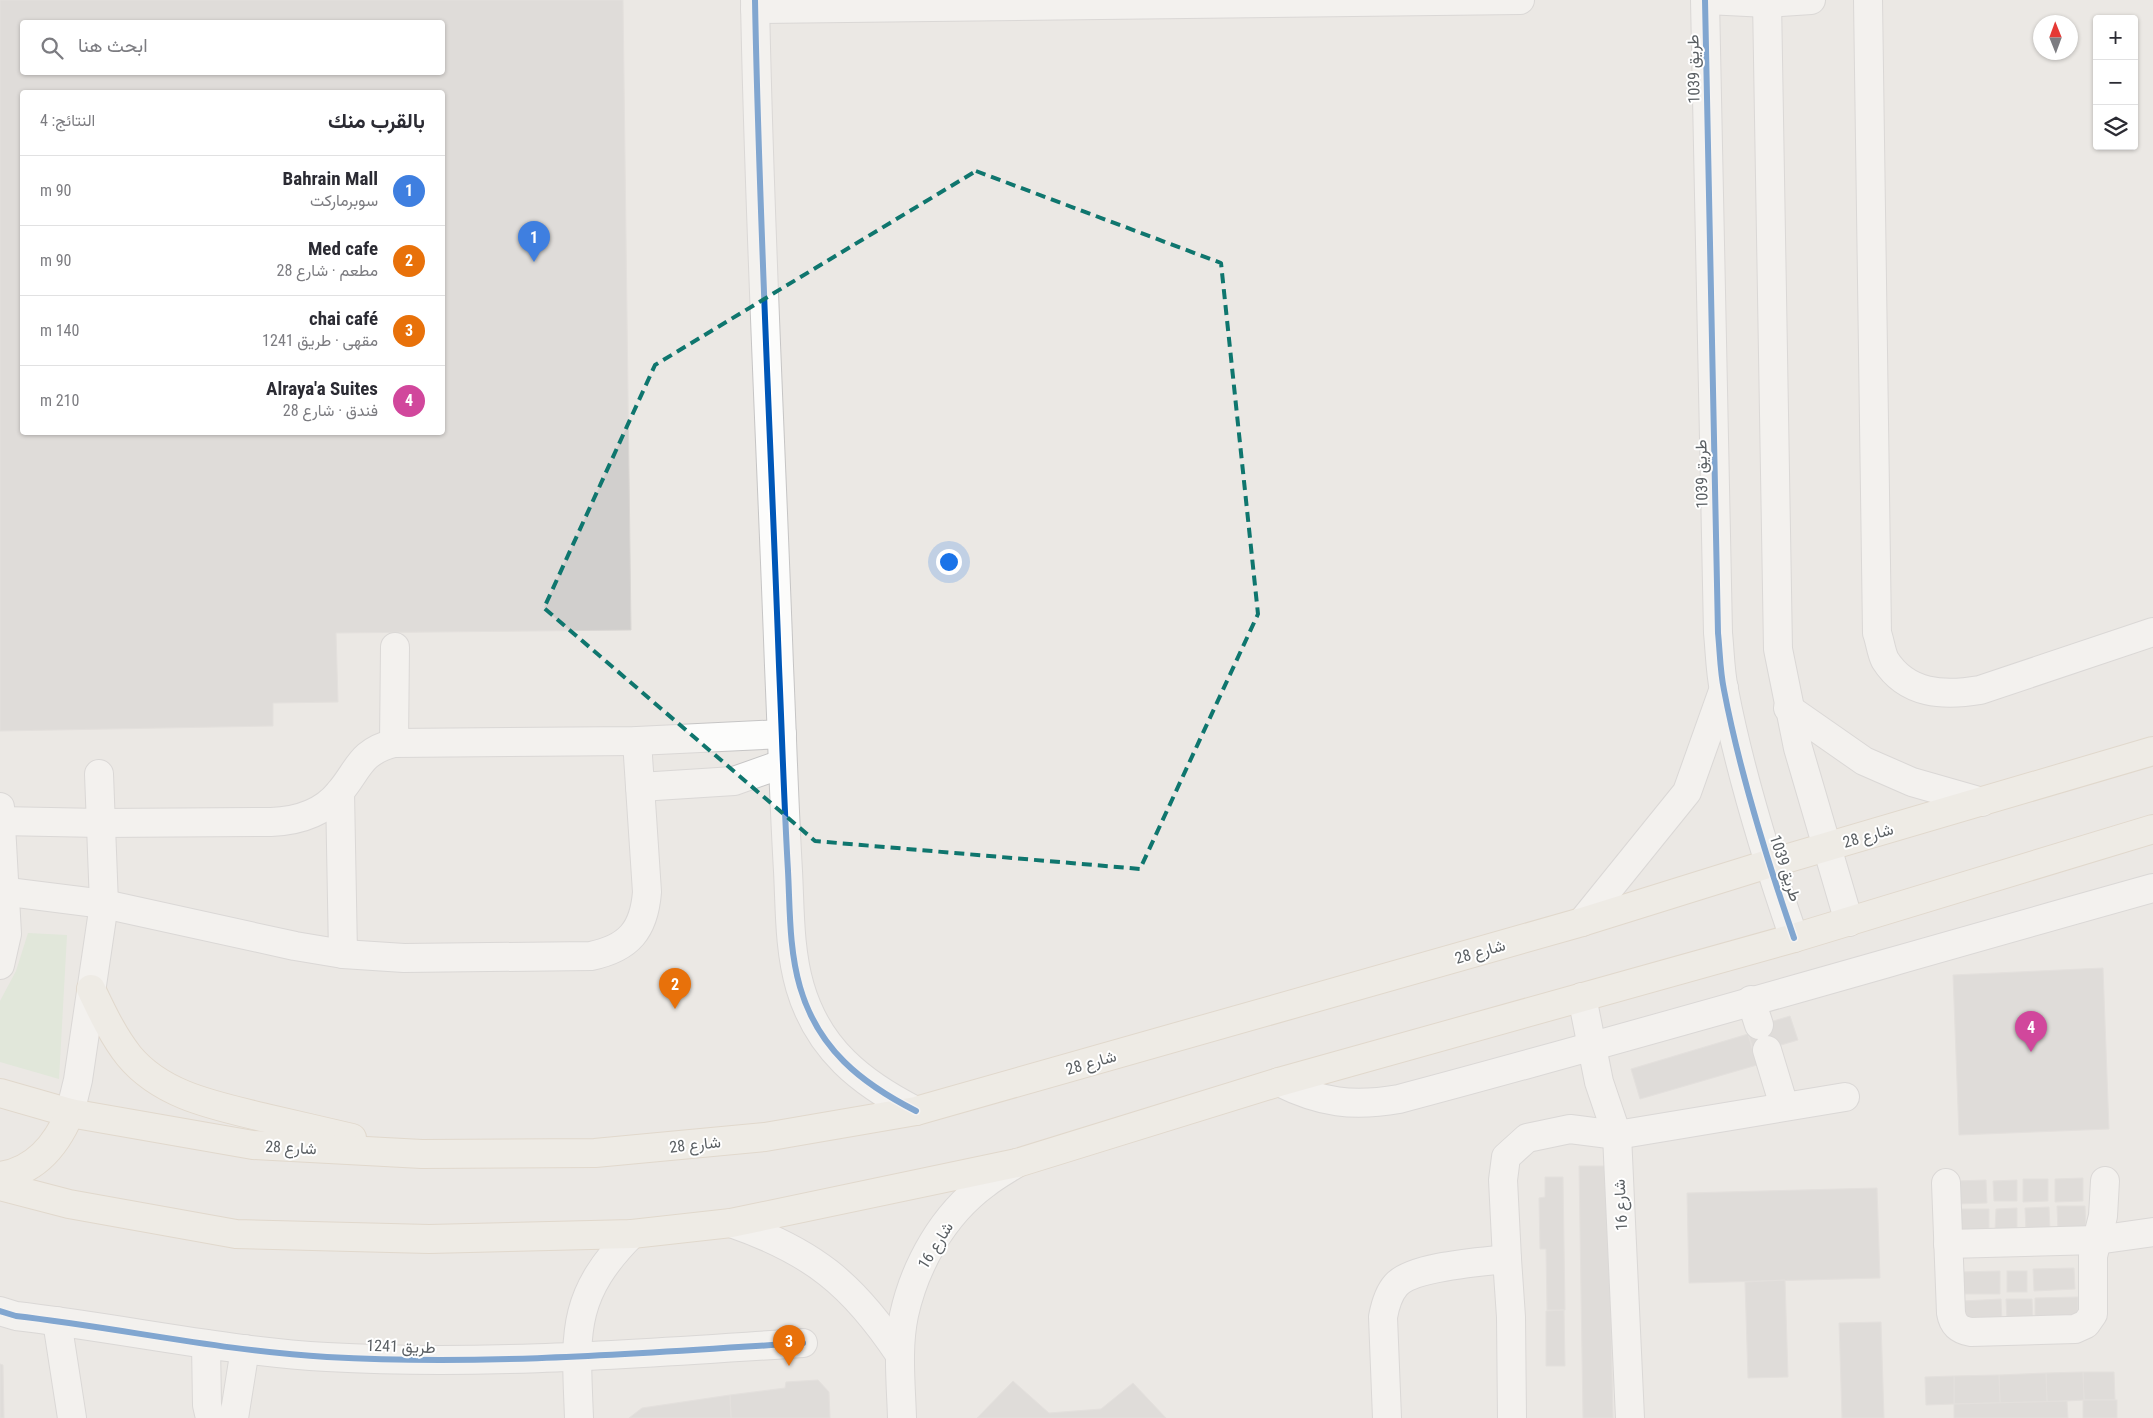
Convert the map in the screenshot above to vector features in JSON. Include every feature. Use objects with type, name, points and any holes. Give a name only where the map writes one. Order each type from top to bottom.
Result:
[{"type":"main road","name":"شارع 28","points":[[0,1093],[70,1112],[252,1145],[422,1154],[595,1153],[765,1137],[916,1111],[1582,922],[1828,846],[2153,751]]},
{"type":"main road","points":[[0,1186],[69,1204],[236,1234],[430,1239],[632,1234],[731,1223],[1017,1163],[1279,1082],[1794,938],[2153,829]]},
{"type":"main road","points":[[91,989],[114,1034],[130,1056],[149,1075],[172,1090],[224,1108],[422,1154]]},
{"type":"main road","points":[[0,1176],[9,1175],[30,1166],[48,1151],[61,1133],[70,1112]]},
{"type":"street","points":[[916,1111],[885,1095],[857,1075],[834,1050],[814,1021],[801,989],[793,955],[782,764],[755,5],[1520,0]]},
{"type":"street","points":[[1706,0],[1812,0]]},
{"type":"street","name":"طريق 1039","points":[[1706,0],[1718,633],[1724,688],[1768,864],[1794,938]]},
{"type":"street","points":[[1868,0],[1877,633],[1885,659],[1903,680],[1927,692],[1954,695],[1980,690],[2153,632]]},
{"type":"street","points":[[1767,1],[1778,649],[1788,708],[1849,922]]},
{"type":"street","points":[[394,743],[395,647]]},
{"type":"street","points":[[1582,922],[1687,792],[1724,688]]},
{"type":"street","points":[[1788,708],[1864,761],[1912,782],[1982,802]]},
{"type":"street","points":[[0,965],[7,934],[3,892],[1,816],[100,823],[284,822],[296,820],[331,802],[340,792],[357,765],[383,746],[394,743],[637,741],[782,734]]},
{"type":"street","points":[[3,892],[104,904],[295,946],[343,954],[404,958],[591,956],[610,952],[626,942],[638,929],[645,911],[647,892],[637,741]]},
{"type":"street","points":[[640,787],[734,781],[782,764]]},
{"type":"street","points":[[70,1112],[78,1080],[104,904],[99,774]]},
{"type":"street","points":[[340,792],[343,954]]},
{"type":"street","points":[[1279,1082],[1301,1094],[1325,1101],[1350,1104],[1375,1103],[1399,1099],[1591,1048],[1759,1025],[2153,888]]},
{"type":"street","name":"شارع 16","points":[[1582,997],[1599,1082],[1616,1135],[1630,1418]]},
{"type":"street","points":[[1759,1025],[1784,1106]]},
{"type":"street","points":[[1512,1418],[1511,1317],[1502,1180],[1506,1157],[1527,1138],[1570,1129],[1616,1135],[1845,1097]]},
{"type":"street","name":"شارع 16","points":[[902,1418],[900,1355],[904,1316],[915,1278],[932,1243],[956,1212],[984,1184],[1017,1163]]},
{"type":"street","points":[[1946,1183],[1951,1313],[1957,1327],[1971,1332],[2081,1328],[2090,1320],[2093,1314],[2092,1272],[2096,1240],[2103,1216],[2105,1181]]},
{"type":"street","points":[[731,1223],[766,1235],[798,1251],[829,1273],[856,1296],[880,1324],[900,1355]]},
{"type":"street","points":[[1948,1244],[2096,1240],[2153,1232]]},
{"type":"street","points":[[579,1418],[576,1357],[578,1329],[585,1302],[596,1277],[613,1254],[632,1234]]},
{"type":"street","points":[[1387,1418],[1383,1317],[1386,1301],[1396,1284],[1414,1274],[1435,1269],[1464,1263],[1507,1260]]},
{"type":"street","name":"طريق 1241","points":[[0,1312],[244,1349],[325,1357],[405,1361],[486,1361],[576,1357],[803,1343]]},
{"type":"street","points":[[57,1321],[72,1418]]},
{"type":"street","points":[[206,1344],[210,1418]]},
{"type":"street","points":[[234,1418],[244,1349]]},
{"type":"highlighted area","points":[[976,171],[1221,263],[1258,614],[1140,869],[815,841],[544,608],[655,365]]},
{"type":"green space","points":[[28,933],[67,935],[59,1079],[0,1062],[0,1001],[16,971]]},
{"type":"building","points":[[0,0],[623,0],[631,630],[336,633],[338,702],[273,703],[273,726],[0,731]]},
{"type":"building","points":[[2103,968],[2109,1129],[1959,1135],[1953,975]]},
{"type":"building","points":[[1790,1016],[1798,1040],[1754,1053],[1747,1029]]},
{"type":"building","points":[[1748,1034],[1757,1065],[1640,1099],[1631,1069]]},
{"type":"building","points":[[1579,1166],[1608,1166],[1613,1418],[1583,1418]]},
{"type":"building","points":[[1545,1177],[1563,1177],[1565,1310],[1547,1310],[1546,1249],[1540,1249],[1539,1198],[1545,1197]]},
{"type":"building","points":[[2083,1178],[2083,1201],[2055,1202],[2055,1179]]},
{"type":"building","points":[[2023,1179],[2048,1179],[2048,1201],[2023,1202]]},
{"type":"building","points":[[1986,1180],[1987,1203],[1956,1204],[1956,1181]]},
{"type":"building","points":[[2017,1180],[2017,1201],[1994,1201],[1993,1181]]},
{"type":"building","points":[[1877,1188],[1880,1278],[1689,1283],[1687,1193]]},
{"type":"building","points":[[2057,1206],[2085,1206],[2086,1230],[2058,1231]]},
{"type":"building","points":[[2049,1207],[2050,1231],[2026,1231],[2025,1208]]},
{"type":"building","points":[[2017,1208],[2017,1231],[1995,1231],[1996,1209]]},
{"type":"building","points":[[1958,1209],[1989,1209],[1989,1232],[1959,1232]]},
{"type":"building","points":[[2074,1268],[2075,1289],[2034,1291],[2033,1269]]},
{"type":"building","points":[[2000,1271],[2000,1294],[1960,1294],[1960,1272]]},
{"type":"building","points":[[2007,1271],[2027,1271],[2027,1292],[2007,1292]]},
{"type":"building","points":[[1785,1280],[1788,1377],[1748,1378],[1745,1282]]},
{"type":"building","points":[[2078,1297],[2078,1320],[2035,1321],[2035,1298]]},
{"type":"building","points":[[2001,1299],[2002,1324],[1963,1324],[1963,1301]]},
{"type":"building","points":[[2006,1299],[2032,1299],[2033,1321],[2007,1321]]},
{"type":"building","points":[[1564,1310],[1565,1366],[1546,1366],[1546,1311]]},
{"type":"building","points":[[1881,1322],[1884,1418],[1842,1418],[1839,1323]]},
{"type":"building","points":[[0,1364],[3,1365],[4,1418],[0,1418]]},
{"type":"building","points":[[2083,1372],[2114,1372],[2115,1400],[2084,1400]]},
{"type":"building","points":[[2083,1372],[2084,1400],[2047,1402],[2046,1373]]},
{"type":"building","points":[[2046,1373],[2047,1402],[2000,1403],[1999,1375]]},
{"type":"building","points":[[1999,1375],[2000,1403],[1954,1404],[1954,1376]]},
{"type":"building","points":[[1954,1376],[1954,1404],[1926,1405],[1925,1377]]},
{"type":"building","points":[[818,1380],[829,1392],[830,1418],[731,1418],[730,1395],[785,1388],[786,1382]]},
{"type":"building","points":[[1013,1381],[1049,1413],[1101,1409],[1133,1383],[1166,1418],[977,1418]]},
{"type":"building","points":[[730,1395],[731,1418],[629,1418],[642,1408]]},
{"type":"building","points":[[2083,1400],[2117,1400],[2117,1418],[2083,1418]]},
{"type":"building","points":[[2067,1401],[2068,1418],[1954,1418],[1954,1404]]},
{"type":"cycle path","points":[[755,0],[759,166],[785,820],[791,929],[796,973],[808,1009],[818,1029],[830,1046],[844,1062],[877,1089],[916,1111]]},
{"type":"cycle path","points":[[1705,0],[1718,633],[1721,669],[1730,721],[1746,784],[1794,938]]},
{"type":"cycle path","points":[[0,1311],[16,1316],[210,1345],[327,1357],[446,1360],[506,1359],[684,1351],[803,1343]]},
{"type":"place","name":"Bahrain Mall","points":[[534,262]]},
{"type":"place","name":"Med cafe","points":[[675,1009]]},
{"type":"place","name":"Alraya'a Suites","points":[[2031,1052]]},
{"type":"place","name":"chai café","points":[[789,1366]]}]
